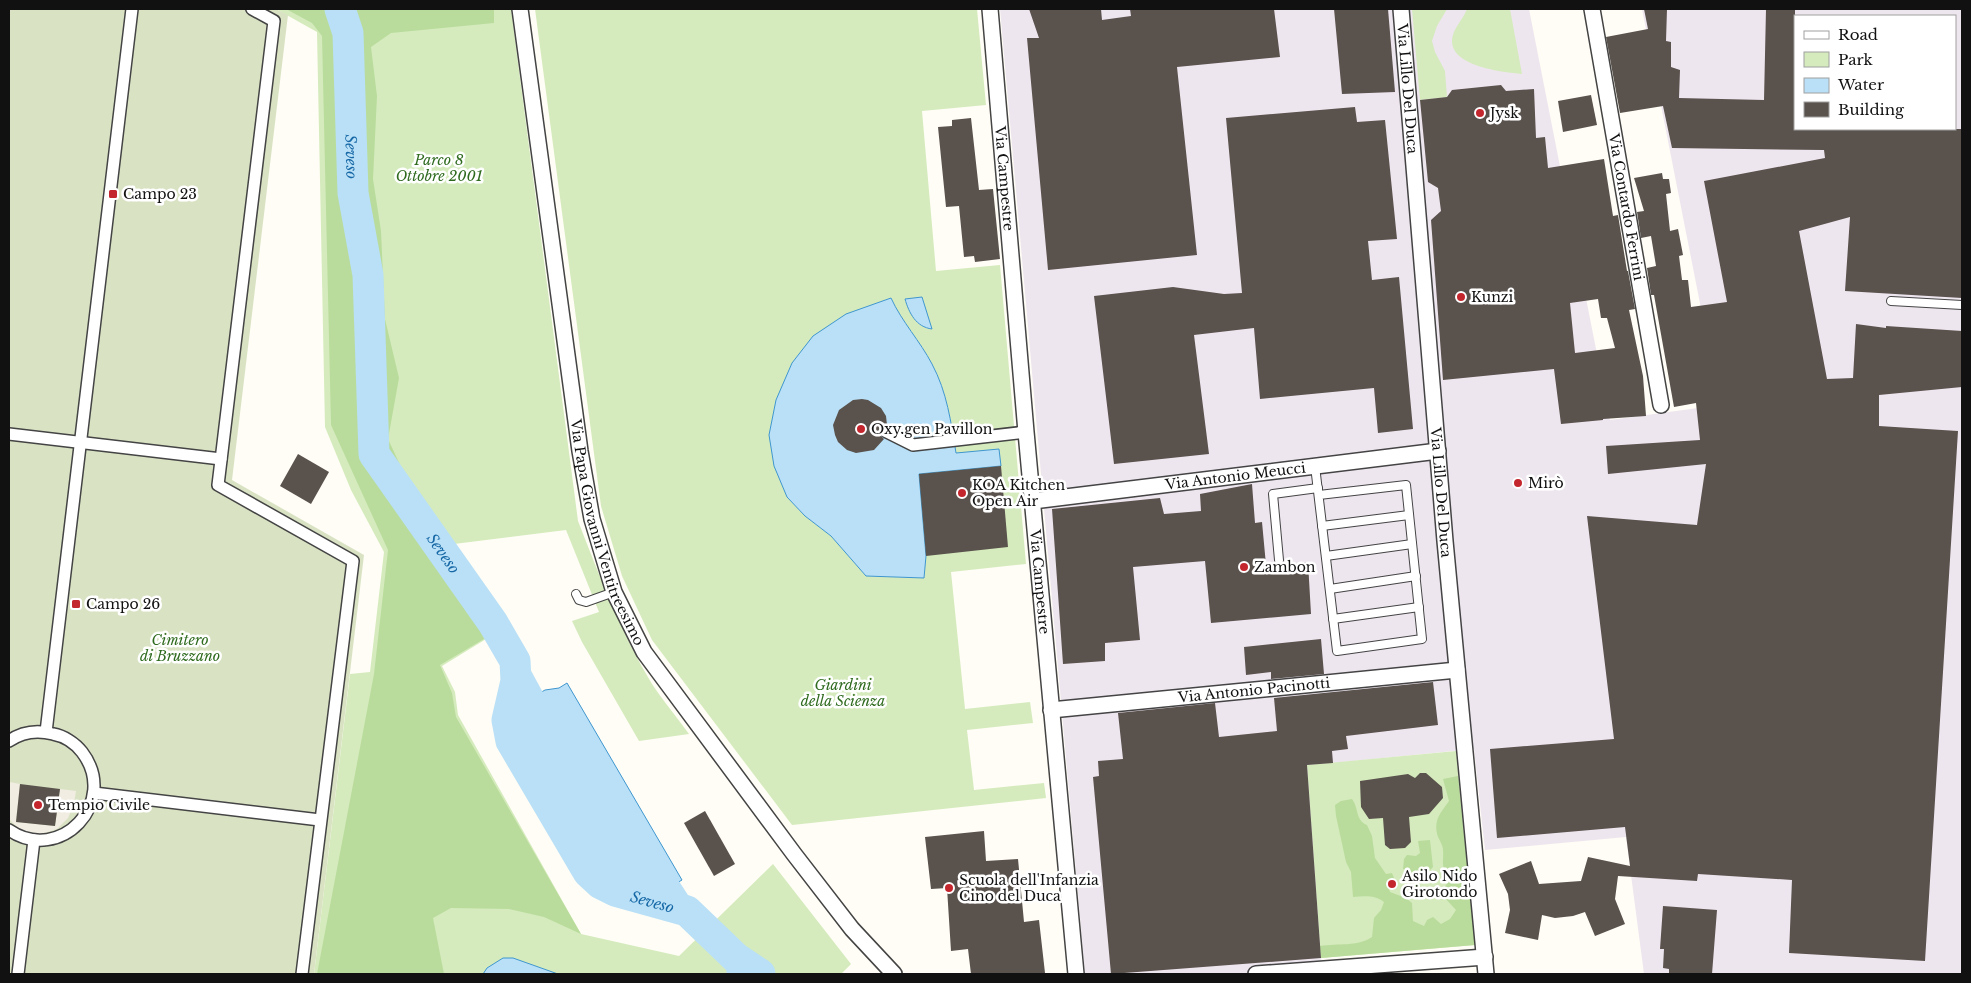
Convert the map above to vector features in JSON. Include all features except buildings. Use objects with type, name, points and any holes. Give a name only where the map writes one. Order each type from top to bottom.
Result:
[{"type":"street","points":[[46,732],[132,9]]},
{"type":"street","points":[[252,9],[274,21],[218,485],[353,561],[302,974]]},
{"type":"street","name":"Via Papa Giovanni Ventitreesimo","points":[[520,9],[580,451],[592,519],[614,592],[644,652],[852,930],[894,974]]},
{"type":"street","name":"Via Campestre","points":[[990,9],[1026,432],[1076,974]]},
{"type":"street","name":"Via Lillo Del Duca","points":[[1401,9],[1457,670],[1486,974]]},
{"type":"street","name":"Via Contardo Ferrini","points":[[1592,9],[1662,406]]},
{"type":"street","points":[[887,432],[913,445],[1026,432]]},
{"type":"street","points":[[9,434],[221,459]]},
{"type":"street","name":"Via Antonio Meucci","points":[[1033,501],[1438,451]]},
{"type":"street","name":"Via Antonio Pacinotti","points":[[1051,710],[1457,670]]},
{"type":"street","points":[[9,742],[22,735],[34,732],[58,735],[78,748],[91,769],[94,793],[85,815],[68,832],[58,837],[34,840],[22,837],[9,830]]},
{"type":"street","points":[[94,793],[320,820]]},
{"type":"street","points":[[18,974],[34,840]]},
{"type":"street","points":[[1256,974],[1485,957]]},
{"type":"lane","points":[[1891,302],[1962,305]]},
{"type":"lane","points":[[1279,560],[1273,494],[1318,492],[1406,485],[1422,640],[1337,651],[1330,589],[1322,526],[1318,492],[1315,466]]},
{"type":"lane","points":[[1322,526],[1410,515]]},
{"type":"lane","points":[[1326,556],[1412,544]]},
{"type":"lane","points":[[1330,589],[1416,576]]},
{"type":"lane","points":[[576,594],[579,600],[586,602],[614,592]]},
{"type":"lane","points":[[1333,619],[1419,607]]},
{"type":"shaded area","points":[[1000,9],[1529,9],[1610,420],[1720,405],[1642,9],[1962,9],[1962,974],[1644,974],[1626,837],[1485,850],[1474,749],[1333,763],[1316,896],[1321,958],[1325,974],[1085,974]]},
{"type":"shaded area","points":[[9,782],[20,784],[16,822],[55,826],[60,789],[76,791],[74,804],[68,818],[57,829],[42,834],[26,833],[19,829],[9,819]]},
{"type":"green space","name":"Cimitero di Bruzzano","points":[[9,9],[276,9],[288,15],[232,480],[364,555],[314,974],[9,974]]},
{"type":"green space","name":"Parco 8 Ottobre 2001","points":[[276,9],[511,9],[578,521],[630,645],[652,684],[689,734],[639,741],[582,642],[572,621],[599,612],[566,530],[454,544],[504,628],[442,666],[455,692],[458,715],[581,934],[679,956],[773,864],[851,964],[841,974],[314,974],[350,674],[370,672],[384,552],[351,490],[325,427],[317,32]]},
{"type":"green space","points":[[286,9],[494,9],[494,23],[391,33],[371,47],[377,96],[373,179],[381,231],[385,319],[399,378],[388,439],[401,467],[452,540],[506,626],[440,665],[452,693],[456,717],[581,934],[544,917],[509,909],[451,908],[433,918],[444,974],[317,974],[374,674],[388,550],[331,425],[322,36],[312,23]]},
{"type":"green space","name":"Giardini della Scienza","points":[[535,9],[977,9],[986,105],[922,111],[936,271],[1000,265],[1026,564],[951,572],[965,709],[1030,702],[1033,723],[967,730],[974,790],[1044,783],[1046,798],[792,825],[652,640],[622,576],[601,506]],"holes":[[[891,298],[937,375],[948,408],[956,454],[999,449],[919,474],[926,556],[924,578],[866,576],[831,536],[805,516],[787,497]],[[922,298],[931,329],[918,322],[911,314],[905,300]]]},
{"type":"green space","points":[[1412,9],[1447,9],[1437,26],[1432,41],[1435,52],[1445,71],[1447,97],[1420,100]]},
{"type":"green space","points":[[1467,9],[1510,9],[1522,74],[1492,70],[1480,66],[1460,57],[1454,50],[1452,37]]},
{"type":"green space","name":"Asilo Nido Girotondo","points":[[1456,751],[1475,945],[1321,958],[1307,765]]},
{"type":"green space","points":[[1458,776],[1475,945],[1321,958],[1320,946],[1360,942],[1372,937],[1374,918],[1381,910],[1384,902],[1374,897],[1353,897],[1351,872],[1346,862],[1335,805],[1341,801],[1352,799],[1359,817],[1367,825],[1372,836],[1375,858],[1386,874],[1392,873],[1394,878],[1388,886],[1390,892],[1406,898],[1412,903],[1413,921],[1424,926],[1427,920],[1433,917],[1441,924],[1450,919],[1456,910],[1444,897],[1444,888],[1450,879],[1444,867],[1443,849],[1436,826],[1438,818],[1449,801],[1443,779]]},
{"type":"green space","points":[[1430,840],[1433,867],[1424,876],[1412,874],[1403,869],[1404,859],[1407,855],[1416,856],[1420,853],[1418,841]]},
{"type":"water","points":[[922,297],[932,329],[926,328],[917,322],[905,299]]},
{"type":"water","points":[[891,298],[937,375],[948,407],[956,453],[999,449],[1001,466],[919,474],[926,556],[924,578],[866,576],[831,536],[805,516],[787,497],[774,466],[769,435],[776,400],[792,363],[813,336],[846,314]]},
{"type":"water","points":[[567,683],[682,880],[663,891],[619,880],[597,866],[521,735],[519,711],[522,703],[545,690],[559,688]]},
{"type":"water","points":[[503,958],[513,958],[558,974],[483,974],[487,968]]},
{"type":"waterway","name":"Seveso","points":[[340,9],[348,33],[353,193],[368,275],[374,454],[493,623],[515,661],[516,681],[507,720],[511,741],[588,872],[601,884],[615,891],[687,911],[736,958],[760,974]]},
{"type":"waterway","points":[[515,661],[534,696],[548,716]]},
{"type":"waterway","points":[[657,865],[687,911]]},
{"type":"waterway","points":[[736,958],[736,974]]},
{"type":"place","name":"Jysk","points":[[1480,113]]},
{"type":"place","name":"Campo 23","points":[[113,194]]},
{"type":"place","name":"Kunzi","points":[[1461,297]]},
{"type":"place","name":"Oxy.gen Pavillon","points":[[861,429]]},
{"type":"place","name":"Mirò","points":[[1518,483]]},
{"type":"place","name":"KOA Kitchen Open Air","points":[[962,493]]},
{"type":"place","name":"Zambon","points":[[1244,567]]},
{"type":"place","name":"Campo 26","points":[[76,604]]},
{"type":"place","name":"Tempio Civile","points":[[38,805]]},
{"type":"place","name":"Asilo Nido Girotondo","points":[[1392,884]]},
{"type":"place","name":"Scuola dell'Infanzia Cino del Duca","points":[[949,888]]}]
